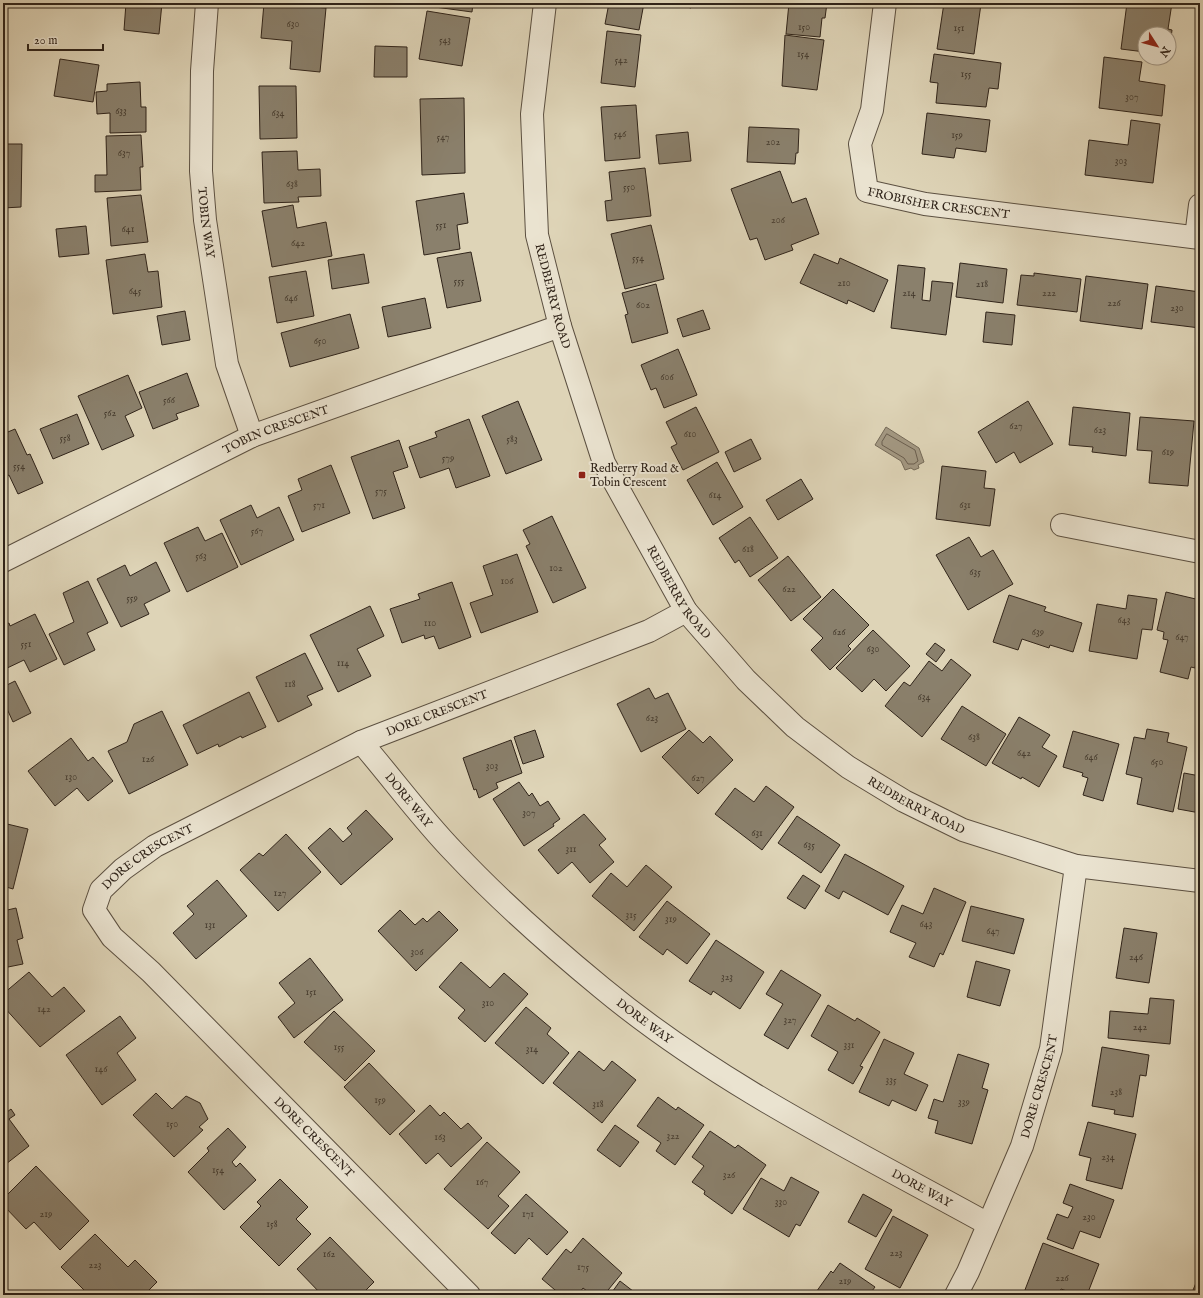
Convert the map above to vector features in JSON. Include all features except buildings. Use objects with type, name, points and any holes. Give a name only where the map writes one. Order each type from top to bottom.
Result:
[{"type":"street","name":"TOBIN WAY","points":[[206,3],[202,72],[201,171],[205,220],[227,364],[252,436]]},
{"type":"street","name":"REDBERRY ROAD","points":[[545,3],[532,114],[537,235],[560,326],[604,463],[686,611],[746,680],[795,727],[848,767],[904,801],[963,830],[1076,866],[1200,881]]},
{"type":"street","name":"FROBISHER CRESCENT","points":[[885,3],[872,110],[860,144],[867,191],[925,204],[1198,237]]},
{"type":"street","points":[[1198,237],[1200,206]]},
{"type":"street","name":"TOBIN CRESCENT","points":[[3,562],[252,436],[560,326]]},
{"type":"street","points":[[1062,525],[1200,552]]},
{"type":"street","name":"DORE CRESCENT","points":[[469,1295],[151,972],[112,937],[94,910],[101,890],[123,869],[155,846],[360,742],[649,631],[686,611]]},
{"type":"street","name":"DORE WAY","points":[[360,742],[454,852],[527,923],[603,989],[682,1048],[766,1102],[988,1224]]},
{"type":"street","name":"DORE CRESCENT","points":[[956,1295],[1022,1146],[1051,1049],[1076,866]]},
{"type":"water","points":[[886,427],[919,448],[924,462],[918,465],[919,468],[914,470],[911,468],[905,470],[901,461],[875,445]]},
{"type":"place","name":"Redberry Road & Tobin Crescent","points":[[582,475]]}]
